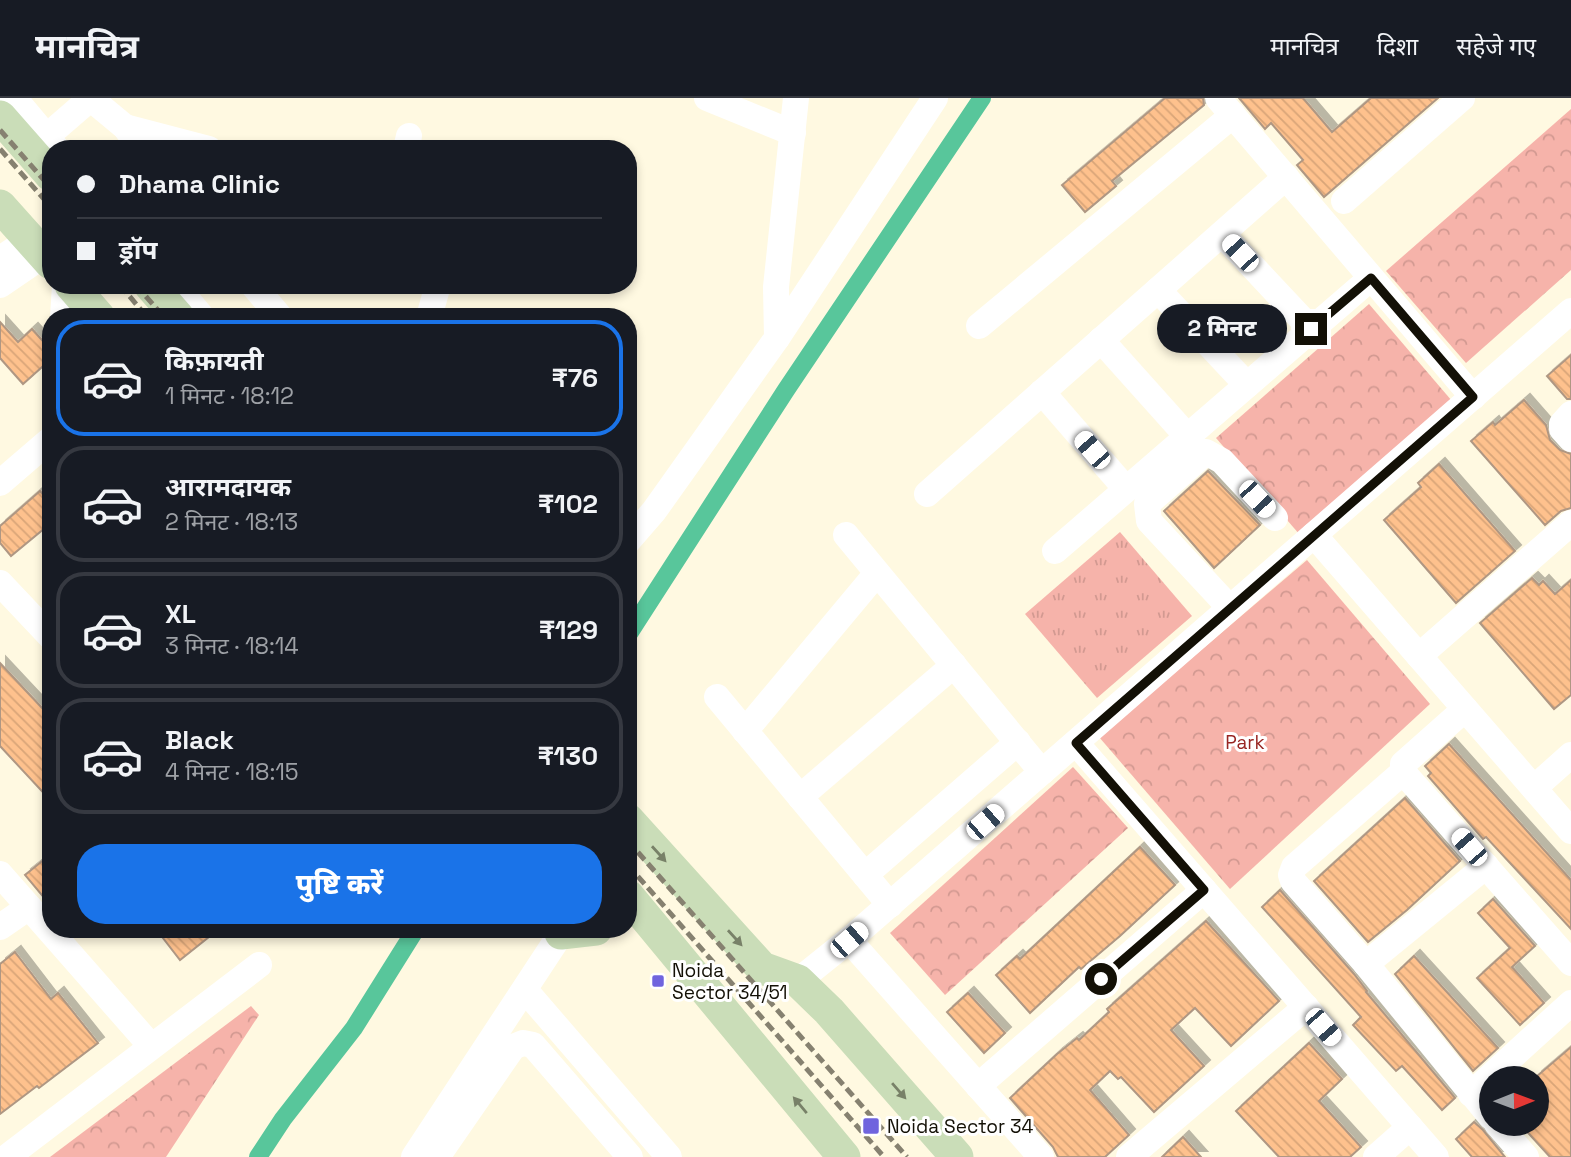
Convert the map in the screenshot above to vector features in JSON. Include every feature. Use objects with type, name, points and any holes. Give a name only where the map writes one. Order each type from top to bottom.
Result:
[{"type":"main road","points":[[0,117],[42,151]]},
{"type":"main road","points":[[0,132],[18,151],[42,156]]},
{"type":"main road","points":[[1,204],[41,252]]},
{"type":"main road","points":[[79,294],[91,308]]},
{"type":"main road","points":[[158,294],[170,308]]},
{"type":"main road","points":[[637,830],[762,968],[798,981],[829,1011],[957,1157]]},
{"type":"main road","points":[[643,930],[844,1157]]},
{"type":"street","points":[[707,98],[793,133]]},
{"type":"street","points":[[777,338],[776,275],[796,98]]},
{"type":"street","points":[[637,531],[654,512],[777,338],[936,98]]},
{"type":"street","points":[[1344,201],[1462,98]]},
{"type":"street","points":[[0,110],[15,99],[42,145]]},
{"type":"street","points":[[61,140],[90,99],[124,127],[135,140]]},
{"type":"street","points":[[979,326],[1225,106],[1473,397]]},
{"type":"street","points":[[124,127],[174,140]]},
{"type":"street","points":[[927,494],[1286,177]]},
{"type":"street","points":[[1222,234],[1311,329]]},
{"type":"street","points":[[0,259],[41,252]]},
{"type":"street","points":[[0,285],[41,252]]},
{"type":"street","points":[[1055,551],[1371,278]]},
{"type":"street","points":[[1158,290],[1247,385]]},
{"type":"street","points":[[183,294],[194,308]]},
{"type":"street","points":[[261,294],[272,308]]},
{"type":"street","points":[[798,981],[890,905],[1571,311]]},
{"type":"street","points":[[1101,340],[1187,436]]},
{"type":"street","points":[[1042,392],[1126,489]]},
{"type":"street","points":[[1571,414],[1562,424],[1562,429],[1571,439]]},
{"type":"street","points":[[0,483],[42,447]]},
{"type":"street","points":[[1230,608],[1149,521],[1147,504],[1206,452],[1222,461],[1275,518]]},
{"type":"street","points":[[1419,656],[1571,523]]},
{"type":"street","points":[[846,536],[1042,772]]},
{"type":"street","points":[[1314,536],[1571,831]]},
{"type":"street","points":[[745,731],[877,573]]},
{"type":"street","points":[[0,583],[42,627]]},
{"type":"street","points":[[800,797],[954,665]]},
{"type":"street","points":[[717,698],[890,905]]},
{"type":"street","points":[[1465,709],[1294,867],[1291,875],[1293,881],[1366,964],[1479,1103]]},
{"type":"street","points":[[865,875],[1017,742]]},
{"type":"street","points":[[1076,743],[1436,1157]]},
{"type":"street","points":[[1534,788],[1571,755]]},
{"type":"street","points":[[1402,769],[1571,963]]},
{"type":"street","points":[[1366,964],[1486,866]]},
{"type":"street","points":[[0,874],[42,922]]},
{"type":"street","points":[[978,1086],[1204,890]]},
{"type":"street","points":[[0,927],[29,907]]},
{"type":"street","points":[[56,938],[151,1046]]},
{"type":"street","points":[[414,1157],[558,938]]},
{"type":"street","points":[[849,940],[1041,1157]]},
{"type":"street","points":[[7,1157],[259,964]]},
{"type":"street","points":[[525,990],[669,1157]]},
{"type":"street","points":[[1471,1094],[1571,1003]]},
{"type":"street","points":[[1129,1157],[1306,1007]]},
{"type":"street","points":[[437,1157],[513,1047],[523,1043],[533,1045],[631,1157]]},
{"type":"street","points":[[1376,1157],[1410,1127]]},
{"type":"street","points":[[1508,1136],[1526,1157]]},
{"type":"green space","points":[[1571,109],[1571,270],[1466,363],[1386,271]]},
{"type":"green space","points":[[1369,304],[1452,401],[1300,535],[1216,438]]},
{"type":"green space","points":[[1120,532],[1192,616],[1097,698],[1025,614]]},
{"type":"green space","name":"Park","points":[[1307,560],[1430,704],[1230,889],[1099,737]]},
{"type":"green space","points":[[1073,767],[1128,828],[945,995],[890,933]]},
{"type":"green space","points":[[251,1006],[259,1015],[166,1157],[50,1157]]},
{"type":"building","points":[[1165,98],[1203,98],[1204,105],[1112,181],[1116,186],[1085,212],[1062,185]]},
{"type":"building","points":[[1239,98],[1303,98],[1332,132],[1371,98],[1438,98],[1324,197],[1297,165],[1303,160],[1271,123],[1265,129]]},
{"type":"building","points":[[0,322],[18,342],[32,329],[42,340],[42,367],[23,384],[0,358]]},
{"type":"building","points":[[1571,355],[1571,399],[1567,399],[1547,376]]},
{"type":"building","points":[[1524,400],[1546,425],[1550,440],[1560,450],[1571,454],[1571,508],[1561,511],[1545,525],[1471,441]]},
{"type":"building","points":[[1439,464],[1515,551],[1456,603],[1384,520],[1421,487],[1418,483]]},
{"type":"building","points":[[1208,471],[1260,525],[1214,568],[1164,511]]},
{"type":"building","points":[[40,491],[42,493],[42,530],[11,556],[0,543],[0,526]]},
{"type":"building","points":[[1532,578],[1539,585],[1543,581],[1555,594],[1571,580],[1571,695],[1554,709],[1480,623]]},
{"type":"building","points":[[0,663],[42,708],[42,791],[0,746]]},
{"type":"building","points":[[1449,744],[1571,880],[1571,929],[1486,837],[1483,839],[1428,776],[1431,773],[1425,766]]},
{"type":"building","points":[[1405,798],[1460,861],[1368,942],[1314,881]]},
{"type":"building","points":[[1140,847],[1175,885],[1030,1013],[996,975],[1017,956],[1020,959]]},
{"type":"building","points":[[42,861],[42,895],[25,875]]},
{"type":"building","points":[[1280,890],[1354,974],[1455,1098],[1442,1110],[1402,1066],[1396,1071],[1353,1025],[1361,1017],[1262,907]]},
{"type":"building","points":[[1493,899],[1535,946],[1512,967],[1544,1003],[1520,1025],[1477,978],[1510,948],[1478,913]]},
{"type":"building","points":[[1206,921],[1279,1001],[1231,1046],[1195,1008],[1171,1030],[1204,1066],[1154,1112],[1121,1077],[1118,1079],[1110,1071],[1090,1090],[1129,1135],[1105,1157],[1058,1157],[1053,1147],[1010,1098],[1057,1054],[1077,1038],[1079,1040],[1109,1012],[1107,1009]]},
{"type":"building","points":[[163,938],[208,938],[180,960]]},
{"type":"building","points":[[15,952],[51,999],[58,993],[98,1043],[0,1114],[0,964]]},
{"type":"building","points":[[1414,956],[1498,1048],[1473,1071],[1395,974]]},
{"type":"building","points":[[968,993],[1005,1033],[984,1053],[947,1012]]},
{"type":"building","points":[[1309,1043],[1342,1079],[1319,1101],[1361,1147],[1350,1157],[1279,1157],[1236,1111]]},
{"type":"building","points":[[1571,1047],[1571,1157],[1550,1157],[1531,1136],[1549,1136],[1549,1066]]},
{"type":"building","points":[[1474,1122],[1479,1126],[1479,1136],[1488,1136],[1505,1157],[1472,1157],[1456,1139]]},
{"type":"building","points":[[1183,1137],[1201,1157],[1162,1157]]},
{"type":"waterway","points":[[637,621],[786,390],[982,98]]},
{"type":"waterway","points":[[258,1157],[283,1119],[354,1028],[410,938]]},
{"type":"railway","points":[[0,130],[42,178]]},
{"type":"railway","points":[[0,149],[42,197]]},
{"type":"railway","points":[[128,294],[139,308]]},
{"type":"railway","points":[[144,294],[156,308]]},
{"type":"railway","points":[[637,851],[907,1157]]},
{"type":"railway","points":[[637,875],[884,1157]]},
{"type":"place","name":"Noida Sector 34/51","points":[[658,981]]},
{"type":"place","name":"Noida Sector 34","points":[[871,1126]]},
{"type":"route","points":[[1101,979],[1204,890],[1076,743],[1473,397],[1371,278],[1311,329]]}]
